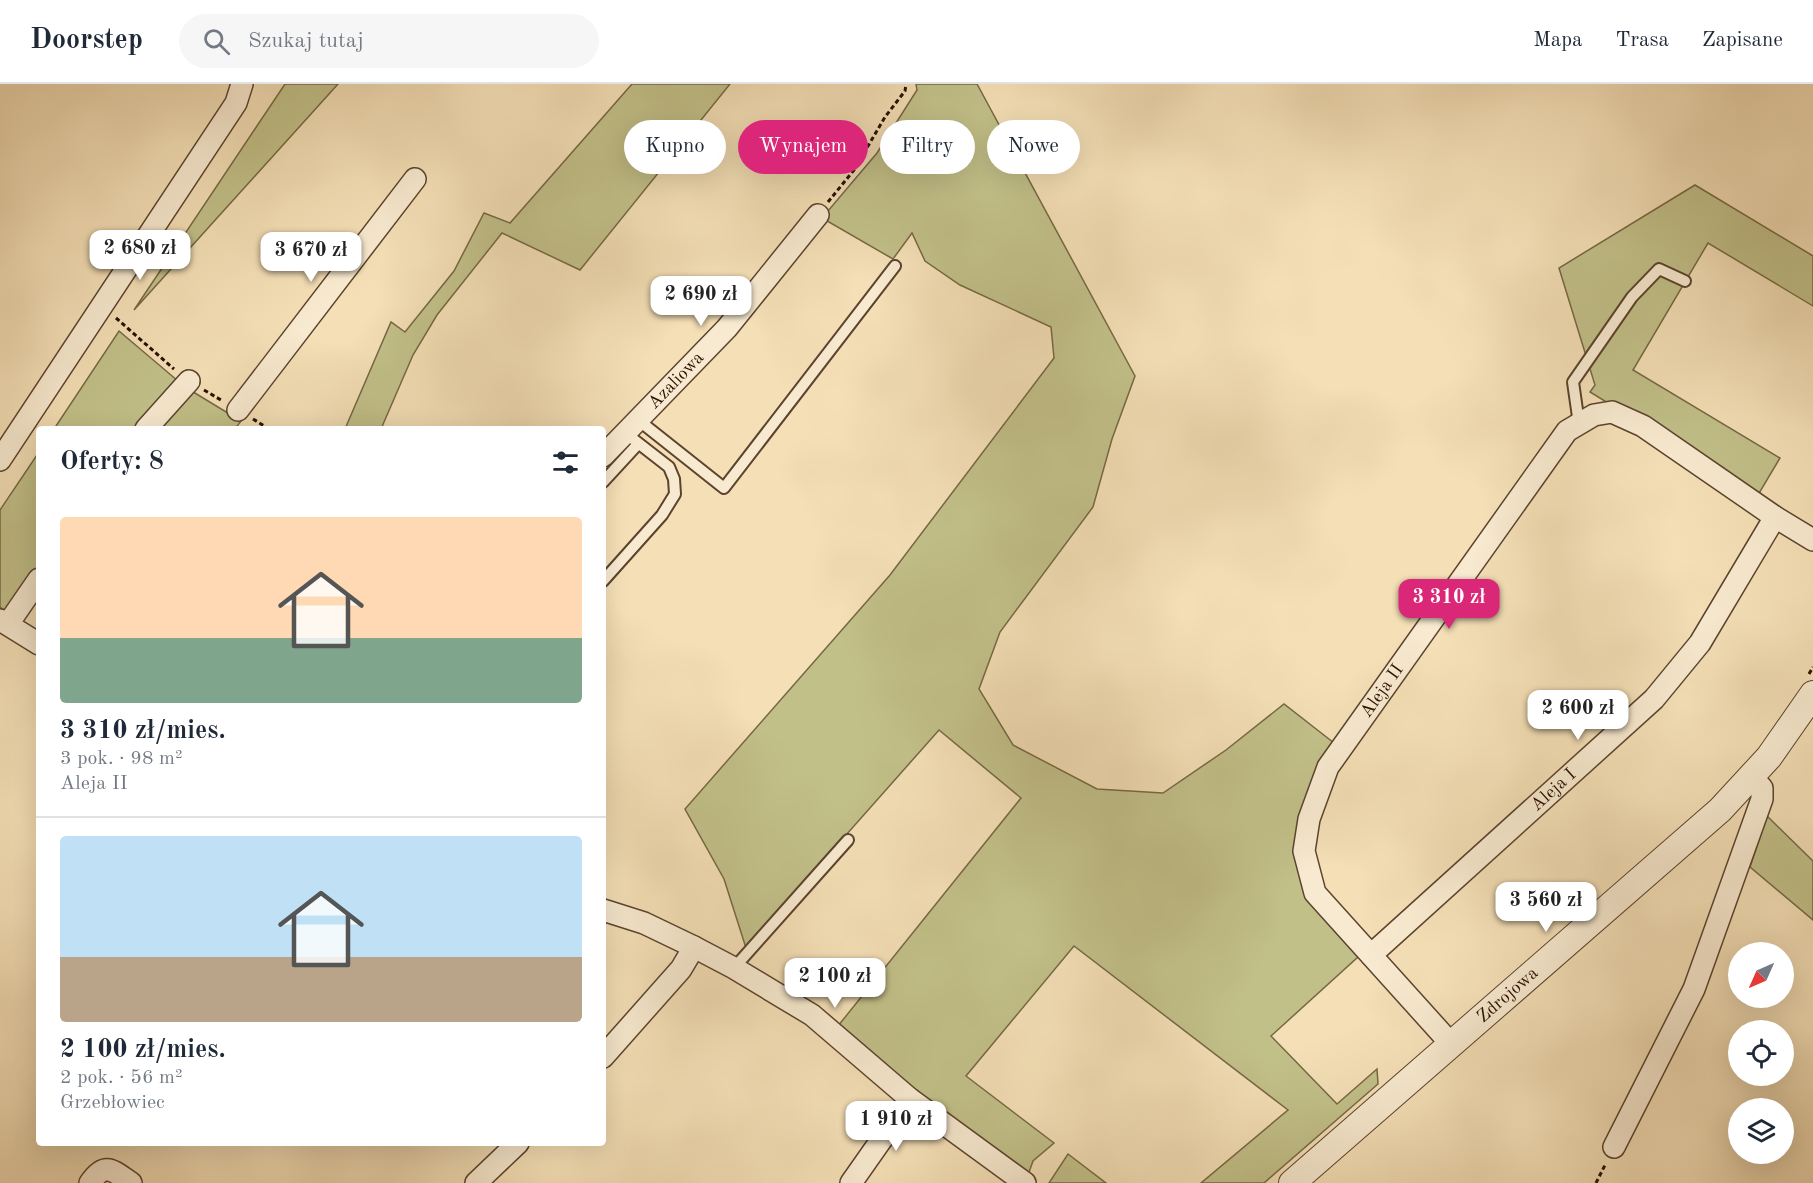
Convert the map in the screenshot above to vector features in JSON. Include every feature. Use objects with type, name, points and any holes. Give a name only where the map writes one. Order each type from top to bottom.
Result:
[{"type":"street","points":[[0,460],[236,103],[242,84]]},
{"type":"street","points":[[238,410],[415,179]]},
{"type":"street","name":"Azaliowa","points":[[606,454],[633,432],[727,328],[818,215]]},
{"type":"street","points":[[149,426],[189,381]]},
{"type":"street","name":"Aleja II","points":[[1452,1045],[1315,893],[1304,850],[1309,819],[1328,767],[1567,431],[1594,415],[1612,412],[1643,426],[1775,517],[1813,540]]},
{"type":"street","name":"Aleja I","points":[[1371,955],[1654,699],[1701,643],[1775,517]]},
{"type":"street","points":[[36,583],[4,622],[36,642]]},
{"type":"street","name":"Zdrojowa","points":[[1292,1183],[1689,837],[1752,777],[1783,738],[1813,694]]},
{"type":"street","points":[[1614,1147],[1695,990],[1760,806],[1762,788],[1752,777]]},
{"type":"street","points":[[606,911],[644,923],[694,947],[812,1015],[910,1099],[1025,1183]]},
{"type":"street","points":[[606,1054],[681,969],[694,947]]},
{"type":"street","points":[[850,1183],[910,1099]]},
{"type":"street","points":[[476,1183],[515,1146]]},
{"type":"street","points":[[90,1183],[96,1174],[104,1169],[112,1170],[131,1183]]},
{"type":"lane","points":[[633,432],[724,488],[895,266]]},
{"type":"lane","points":[[1579,424],[1573,382],[1632,297],[1659,269],[1685,281]]},
{"type":"lane","points":[[606,578],[662,515],[675,494],[674,479],[669,467],[633,432]]},
{"type":"lane","name":"Azaliowa","points":[[606,477],[633,432]]},
{"type":"lane","points":[[734,968],[848,840]]},
{"type":"path","points":[[818,215],[854,170],[885,117],[904,91],[906,84]]},
{"type":"shaded area","points":[[285,84],[338,84],[134,310]]},
{"type":"shaded area","points":[[632,84],[730,84],[701,120],[624,120],[624,174],[657,174],[580,270],[502,233],[437,315],[413,355],[382,426],[346,426],[391,322],[405,332],[454,271],[484,213],[510,223]]},
{"type":"shaded area","points":[[916,84],[977,84],[996,120],[987,120],[987,174],[1026,174],[1135,376],[1112,439],[1093,507],[1000,632],[979,689],[1013,745],[1097,789],[1163,793],[1226,750],[1284,704],[1334,743],[1296,853],[1359,956],[1271,1036],[1337,1104],[1377,1069],[1378,1084],[1264,1183],[1201,1183],[1288,1110],[1074,946],[966,1076],[1054,1143],[1033,1161],[1028,1175],[912,1093],[838,1026],[1021,798],[939,730],[746,948],[724,879],[685,809],[890,575],[1054,358],[1051,327],[960,285],[925,261],[912,233],[893,259],[822,218],[859,174],[868,174],[868,164],[880,148],[880,174],[975,174],[975,120],[898,120],[917,90]]},
{"type":"shaded area","points":[[1695,185],[1813,256],[1813,306],[1708,243],[1633,370],[1780,458],[1758,495],[1590,392],[1595,385],[1559,268]]},
{"type":"shaded area","points":[[119,331],[178,381],[137,426],[56,426]]},
{"type":"shaded area","points":[[190,390],[241,421],[237,426],[159,426]]},
{"type":"shaded area","points":[[36,456],[36,570],[7,612],[0,607],[0,510]]},
{"type":"shaded area","points":[[1767,816],[1813,861],[1813,920],[1750,867]]},
{"type":"shaded area","points":[[1068,1154],[1106,1183],[1049,1183]]}]
